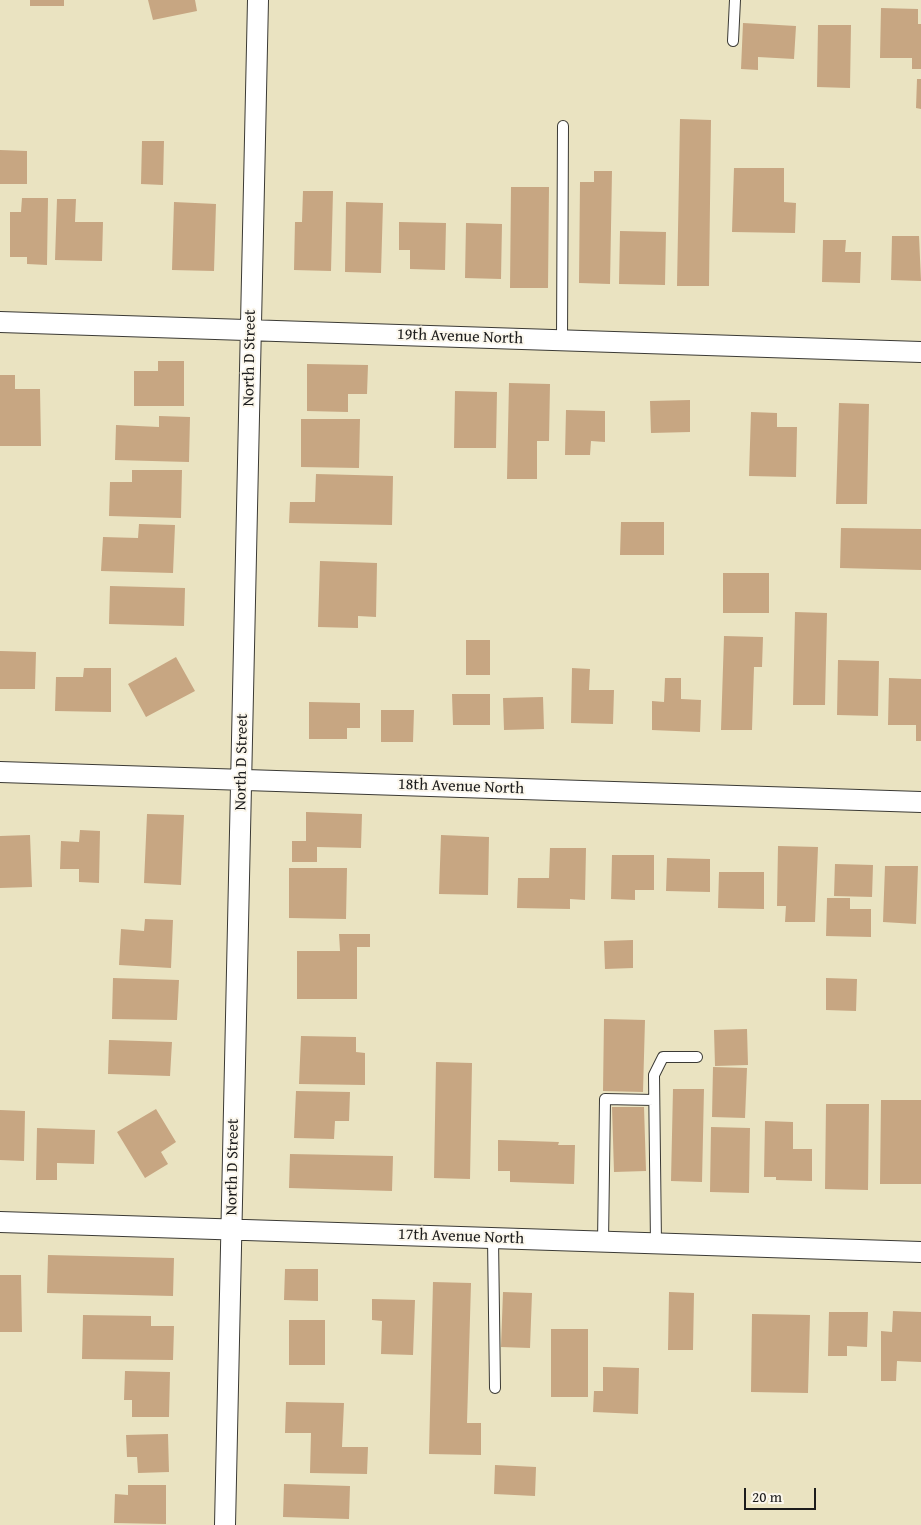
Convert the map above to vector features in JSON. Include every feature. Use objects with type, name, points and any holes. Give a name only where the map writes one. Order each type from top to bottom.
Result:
[{"type":"street","name":"North D Street","points":[[225,1525],[258,0]]},
{"type":"street","name":"19th Avenue North","points":[[0,322],[921,352]]},
{"type":"street","name":"18th Avenue North","points":[[0,772],[921,802]]},
{"type":"street","name":"17th Avenue North","points":[[0,1222],[921,1252]]},
{"type":"lane","points":[[733,42],[735,0]]},
{"type":"lane","points":[[562,340],[563,126]]},
{"type":"lane","points":[[656,1244],[654,1075],[663,1057],[697,1057]]},
{"type":"lane","points":[[602,1242],[605,1099],[654,1100]]},
{"type":"lane","points":[[493,1238],[495,1388]]},
{"type":"building","points":[[30,0],[64,0],[64,6],[30,6]]},
{"type":"building","points":[[148,0],[195,0],[197,11],[153,20]]},
{"type":"building","points":[[881,8],[918,9],[918,24],[921,24],[921,69],[912,69],[912,58],[880,58]]},
{"type":"building","points":[[743,23],[796,26],[794,59],[758,57],[758,70],[741,69]]},
{"type":"building","points":[[818,25],[851,25],[850,88],[817,87]]},
{"type":"building","points":[[917,79],[921,79],[921,109],[916,108]]},
{"type":"building","points":[[680,119],[711,120],[709,286],[677,286]]},
{"type":"building","points":[[142,141],[164,141],[163,185],[141,184]]},
{"type":"building","points":[[0,150],[27,151],[27,184],[0,184]]},
{"type":"building","points":[[734,168],[784,168],[784,202],[796,203],[795,233],[732,232]]},
{"type":"building","points":[[594,171],[612,171],[610,284],[579,283],[580,182],[594,182]]},
{"type":"building","points":[[511,187],[549,187],[548,288],[510,288]]},
{"type":"building","points":[[303,191],[333,191],[331,271],[294,270],[295,222],[302,222]]},
{"type":"building","points":[[22,198],[48,198],[47,265],[27,264],[27,257],[10,257],[10,212],[21,212]]},
{"type":"building","points":[[57,199],[76,199],[75,222],[103,222],[102,261],[55,260]]},
{"type":"building","points":[[174,202],[216,204],[214,271],[172,270]]},
{"type":"building","points":[[346,202],[383,203],[381,273],[345,272]]},
{"type":"building","points":[[399,222],[446,223],[445,270],[410,269],[410,250],[399,250]]},
{"type":"building","points":[[466,223],[502,224],[501,279],[465,278]]},
{"type":"building","points":[[620,231],[666,232],[665,285],[619,284]]},
{"type":"building","points":[[892,236],[919,236],[921,281],[891,280]]},
{"type":"building","points":[[823,240],[846,240],[845,252],[861,252],[860,283],[822,282]]},
{"type":"building","points":[[158,361],[184,361],[184,406],[134,406],[134,371],[158,371]]},
{"type":"building","points":[[307,364],[368,365],[367,394],[348,394],[348,412],[307,411]]},
{"type":"building","points":[[0,375],[15,375],[15,389],[40,389],[41,446],[0,446]]},
{"type":"building","points":[[509,383],[550,384],[549,441],[537,441],[537,479],[507,479]]},
{"type":"building","points":[[455,391],[497,392],[496,448],[454,448]]},
{"type":"building","points":[[690,400],[690,432],[651,433],[650,401]]},
{"type":"building","points":[[839,403],[869,404],[867,504],[836,504]]},
{"type":"building","points":[[566,410],[605,411],[605,442],[591,441],[590,455],[565,455]]},
{"type":"building","points":[[751,412],[777,413],[777,427],[797,427],[796,477],[749,476]]},
{"type":"building","points":[[159,416],[190,417],[189,462],[115,460],[116,425],[159,427]]},
{"type":"building","points":[[301,419],[360,419],[359,468],[301,467]]},
{"type":"building","points":[[132,470],[182,470],[181,518],[109,516],[110,482],[132,482]]},
{"type":"building","points":[[316,474],[393,476],[392,525],[289,523],[290,502],[315,502]]},
{"type":"building","points":[[621,522],[664,522],[664,555],[620,555]]},
{"type":"building","points":[[139,524],[175,525],[173,573],[101,571],[103,537],[138,538]]},
{"type":"building","points":[[841,528],[921,529],[921,570],[840,568]]},
{"type":"building","points":[[320,561],[377,563],[376,617],[358,616],[358,628],[318,627]]},
{"type":"building","points":[[723,573],[769,573],[769,613],[723,613]]},
{"type":"building","points":[[110,586],[185,588],[184,626],[109,624]]},
{"type":"building","points":[[795,612],[827,613],[825,705],[793,705]]},
{"type":"building","points":[[724,636],[763,637],[762,667],[754,667],[752,730],[721,730]]},
{"type":"building","points":[[466,640],[490,640],[490,675],[466,675]]},
{"type":"building","points":[[0,651],[36,652],[35,689],[0,689]]},
{"type":"building","points":[[176,657],[195,691],[146,717],[128,684]]},
{"type":"building","points":[[838,660],[879,661],[878,716],[837,715]]},
{"type":"building","points":[[84,668],[111,668],[111,712],[55,711],[56,677],[83,677]]},
{"type":"building","points":[[572,668],[590,669],[589,690],[614,690],[613,724],[571,723]]},
{"type":"building","points":[[665,678],[681,678],[681,699],[701,700],[700,732],[652,730],[652,701],[664,702]]},
{"type":"building","points":[[889,678],[921,679],[921,741],[916,741],[916,725],[888,725]]},
{"type":"building","points":[[452,694],[490,694],[490,725],[453,725]]},
{"type":"building","points":[[543,697],[544,729],[504,730],[503,698]]},
{"type":"building","points":[[309,702],[360,703],[360,728],[347,728],[347,739],[309,739]]},
{"type":"building","points":[[381,710],[414,710],[413,742],[381,742]]},
{"type":"building","points":[[306,812],[362,814],[361,848],[317,847],[317,862],[292,862],[292,841],[306,841]]},
{"type":"building","points":[[147,814],[184,815],[181,885],[144,883]]},
{"type":"building","points":[[80,830],[100,831],[99,883],[79,882],[79,869],[60,869],[61,841],[79,842]]},
{"type":"building","points":[[30,835],[32,887],[0,888],[0,836]]},
{"type":"building","points":[[441,835],[489,837],[488,895],[439,894]]},
{"type":"building","points":[[778,846],[818,847],[815,922],[785,922],[786,906],[777,906]]},
{"type":"building","points":[[550,848],[586,848],[585,900],[570,899],[570,909],[517,908],[518,878],[549,878]]},
{"type":"building","points":[[612,855],[654,855],[654,890],[635,890],[635,900],[611,899]]},
{"type":"building","points":[[667,858],[710,859],[710,892],[666,891]]},
{"type":"building","points":[[835,864],[873,865],[872,897],[834,896]]},
{"type":"building","points":[[885,866],[918,866],[916,924],[883,922]]},
{"type":"building","points":[[289,868],[347,868],[346,919],[289,918]]},
{"type":"building","points":[[719,872],[764,872],[764,909],[718,908]]},
{"type":"building","points":[[827,898],[850,898],[850,909],[871,909],[871,937],[826,936]]},
{"type":"building","points":[[145,919],[173,920],[171,968],[119,965],[121,929],[144,931]]},
{"type":"building","points":[[339,934],[370,934],[370,947],[357,947],[357,999],[297,999],[297,951],[340,951]]},
{"type":"building","points":[[633,940],[633,968],[605,969],[604,941]]},
{"type":"building","points":[[113,978],[179,980],[177,1020],[112,1019]]},
{"type":"building","points":[[826,978],[857,979],[856,1011],[826,1010]]},
{"type":"building","points":[[604,1019],[645,1020],[643,1092],[603,1091]]},
{"type":"building","points":[[747,1029],[748,1065],[715,1066],[714,1030]]},
{"type":"building","points":[[301,1036],[356,1037],[356,1052],[365,1053],[365,1085],[299,1084]]},
{"type":"building","points":[[109,1040],[172,1042],[170,1076],[108,1074]]},
{"type":"building","points":[[436,1062],[472,1063],[470,1179],[434,1178]]},
{"type":"building","points":[[713,1067],[747,1068],[745,1118],[712,1117]]},
{"type":"building","points":[[673,1089],[704,1089],[702,1182],[671,1181]]},
{"type":"building","points":[[296,1091],[350,1092],[349,1121],[335,1121],[334,1139],[294,1138]]},
{"type":"building","points":[[881,1100],[921,1100],[921,1184],[880,1184]]},
{"type":"building","points":[[826,1104],[869,1104],[868,1190],[825,1189]]},
{"type":"building","points":[[612,1107],[644,1107],[646,1171],[614,1172]]},
{"type":"building","points":[[156,1109],[176,1142],[161,1152],[168,1164],[145,1178],[117,1132]]},
{"type":"building","points":[[0,1110],[25,1111],[24,1161],[0,1160]]},
{"type":"building","points":[[765,1121],[793,1122],[793,1149],[812,1149],[812,1181],[776,1180],[776,1177],[764,1177]]},
{"type":"building","points":[[711,1127],[750,1128],[749,1193],[710,1192]]},
{"type":"building","points":[[37,1128],[95,1130],[94,1164],[57,1163],[57,1180],[36,1180]]},
{"type":"building","points":[[498,1140],[559,1142],[558,1145],[575,1145],[574,1184],[510,1182],[510,1171],[498,1171]]},
{"type":"building","points":[[290,1154],[393,1156],[392,1191],[289,1188]]},
{"type":"building","points":[[48,1255],[174,1258],[173,1296],[47,1293]]},
{"type":"building","points":[[285,1269],[318,1269],[318,1301],[284,1300]]},
{"type":"building","points":[[0,1275],[21,1275],[22,1332],[0,1332]]},
{"type":"building","points":[[433,1282],[471,1283],[467,1423],[481,1423],[481,1455],[429,1454]]},
{"type":"building","points":[[503,1292],[532,1293],[530,1348],[501,1347]]},
{"type":"building","points":[[669,1292],[694,1293],[693,1350],[668,1350]]},
{"type":"building","points":[[372,1299],[415,1300],[413,1355],[381,1354],[382,1321],[372,1320]]},
{"type":"building","points":[[893,1311],[921,1312],[921,1362],[897,1361],[896,1381],[881,1381],[881,1331],[892,1332]]},
{"type":"building","points":[[829,1312],[868,1312],[867,1347],[847,1346],[847,1356],[828,1356]]},
{"type":"building","points":[[752,1314],[810,1315],[808,1393],[751,1392]]},
{"type":"building","points":[[83,1315],[151,1316],[151,1326],[174,1326],[173,1360],[82,1359]]},
{"type":"building","points":[[289,1320],[325,1320],[325,1365],[289,1365]]},
{"type":"building","points":[[551,1329],[588,1329],[588,1397],[551,1397]]},
{"type":"building","points":[[603,1367],[639,1368],[638,1414],[593,1412],[594,1391],[603,1391]]},
{"type":"building","points":[[125,1371],[170,1372],[169,1417],[132,1417],[132,1400],[124,1400]]},
{"type":"building","points":[[286,1402],[344,1403],[342,1447],[368,1447],[367,1474],[310,1473],[311,1433],[285,1433]]},
{"type":"building","points":[[168,1434],[169,1472],[138,1473],[137,1457],[127,1457],[126,1435]]},
{"type":"building","points":[[495,1465],[536,1467],[535,1496],[494,1494]]},
{"type":"building","points":[[284,1484],[350,1486],[349,1519],[283,1517]]},
{"type":"building","points":[[128,1485],[166,1485],[166,1524],[114,1523],[115,1494],[128,1495]]}]
